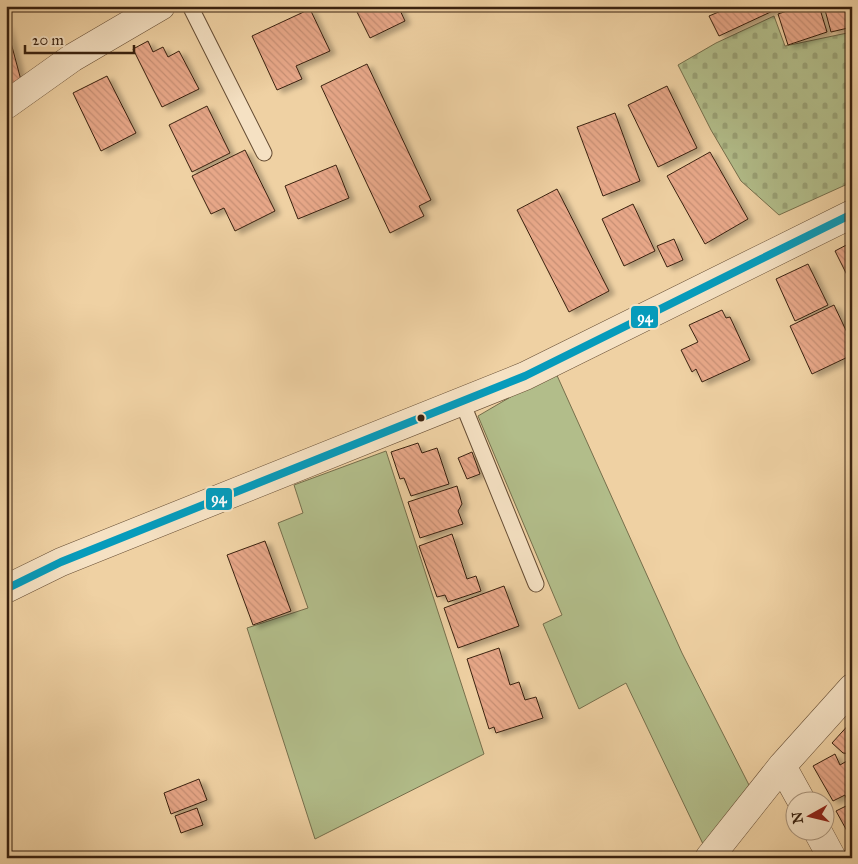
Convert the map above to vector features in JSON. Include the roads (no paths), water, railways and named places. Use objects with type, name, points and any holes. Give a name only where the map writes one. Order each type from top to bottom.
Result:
[{"type":"street","points":[[6,105],[72,58],[161,6]]},
{"type":"street","points":[[6,589],[61,562],[533,372],[852,214]]},
{"type":"street","points":[[709,858],[782,766],[852,688]]},
{"type":"street","points":[[782,766],[796,792]]},
{"type":"street","points":[[823,842],[832,858]]},
{"type":"lane","points":[[190,6],[264,153]]},
{"type":"lane","points":[[462,402],[536,584]]}]
